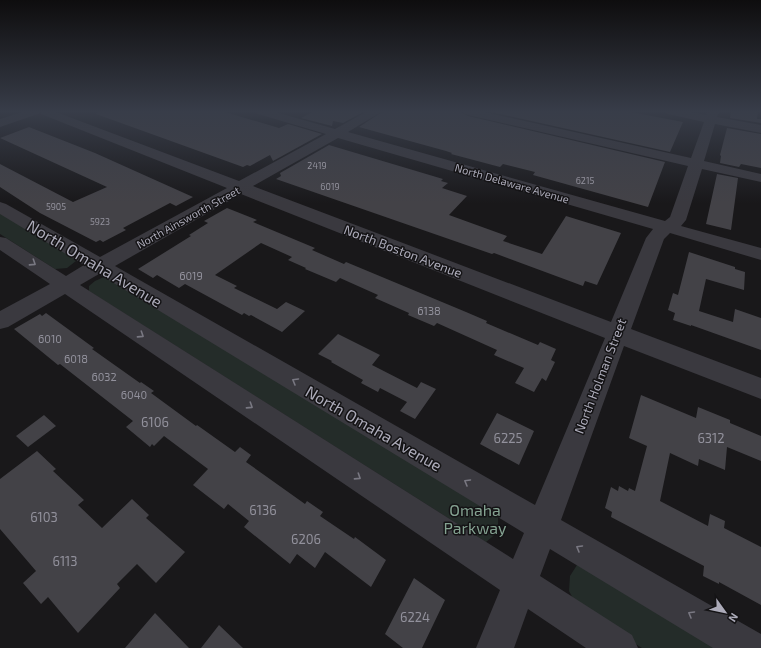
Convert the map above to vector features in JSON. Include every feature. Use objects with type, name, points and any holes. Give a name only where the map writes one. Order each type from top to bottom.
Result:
[{"type":"street","name":"North Boston Avenue","points":[[123,142],[761,389]]},
{"type":"street","name":"North Ainsworth Street","points":[[0,321],[322,142]]},
{"type":"street","name":"North Delaware Avenue","points":[[366,142],[761,254]]},
{"type":"street","points":[[600,142],[761,178]]},
{"type":"street","name":"North Holman Street","points":[[495,648],[655,238],[660,232],[678,220],[703,142]]},
{"type":"street","name":"North Omaha Avenue","points":[[0,207],[749,648]]},
{"type":"street","points":[[0,242],[619,648]]},
{"type":"green space","points":[[0,213],[76,258],[76,261],[67,268],[55,269],[0,234]]},
{"type":"green space","name":"Omaha Parkway","points":[[104,277],[111,278],[498,515],[498,532],[486,542],[89,291],[89,286],[95,281]]},
{"type":"green space","points":[[577,565],[727,648],[642,648],[578,608],[569,591],[570,576]]},
{"type":"building","points":[[9,142],[68,142],[193,197],[176,206],[170,203],[123,228],[126,230],[103,242],[100,240],[96,242],[40,213],[0,187],[0,164],[73,202],[107,187]]},
{"type":"building","points":[[174,142],[307,142],[273,161],[270,155],[250,166],[247,165],[243,167]]},
{"type":"building","points":[[414,142],[580,142],[665,162],[648,207],[533,175],[535,172],[503,164],[500,167],[451,154],[452,153]]},
{"type":"building","points":[[626,142],[674,142],[670,152]]},
{"type":"building","points":[[723,142],[761,142],[761,168],[741,164],[739,167],[720,163],[720,155]]},
{"type":"building","points":[[329,145],[443,179],[441,181],[448,183],[442,188],[467,196],[449,215],[507,236],[503,241],[542,254],[566,216],[621,233],[597,285],[585,281],[583,286],[494,253],[492,254],[276,179],[281,176],[280,173]]},
{"type":"building","points":[[717,174],[738,178],[731,230],[706,224]]},
{"type":"building","points":[[227,208],[257,220],[253,222],[315,248],[312,250],[344,264],[346,262],[466,312],[487,321],[486,323],[538,345],[540,342],[556,349],[551,360],[555,362],[546,381],[542,378],[534,392],[515,383],[524,368],[494,355],[497,350],[437,323],[434,326],[408,315],[409,313],[375,298],[378,295],[340,278],[336,282],[305,269],[306,268],[288,260],[292,257],[261,243],[215,275],[237,286],[234,288],[277,309],[286,302],[305,311],[282,332],[251,315],[249,316],[244,313],[242,315],[185,284],[179,288],[157,275],[153,278],[138,269],[191,236],[189,235],[208,223],[204,221]]},
{"type":"building","points":[[689,252],[735,267],[735,269],[745,272],[744,290],[706,279],[699,311],[733,322],[735,309],[761,318],[761,350],[673,320],[675,313],[668,310],[673,293],[678,295]]},
{"type":"building","points":[[46,313],[94,348],[92,349],[140,383],[141,382],[154,391],[151,393],[196,426],[197,425],[235,452],[240,447],[251,455],[246,462],[305,504],[307,501],[323,512],[320,516],[354,539],[355,537],[386,560],[371,587],[325,552],[315,568],[297,554],[290,564],[244,527],[249,521],[228,504],[224,509],[193,485],[208,469],[164,436],[154,446],[152,444],[150,447],[126,427],[133,421],[60,364],[58,365],[14,329],[40,314],[42,316]]},
{"type":"building","points":[[338,334],[380,355],[372,365],[417,388],[421,382],[436,389],[415,419],[400,411],[407,402],[380,388],[378,392],[361,383],[363,380],[318,354]]},
{"type":"building","points":[[641,395],[696,418],[698,407],[730,420],[730,423],[761,436],[761,461],[727,447],[725,470],[699,459],[698,466],[670,453],[660,501],[708,526],[710,514],[725,521],[724,528],[761,547],[761,605],[719,582],[719,584],[703,576],[704,566],[611,517],[612,512],[605,508],[611,487],[618,491],[619,486],[628,491],[629,488],[635,491],[647,446],[629,438]]},
{"type":"building","points":[[497,413],[534,431],[519,465],[480,444]]},
{"type":"building","points":[[44,415],[56,426],[28,447],[16,436]]},
{"type":"building","points":[[37,451],[56,469],[53,471],[84,500],[78,505],[102,528],[132,499],[149,515],[146,518],[185,552],[156,583],[137,564],[117,584],[120,588],[78,633],[48,597],[41,604],[23,583],[36,571],[0,529],[0,479]]},
{"type":"building","points":[[414,578],[445,600],[422,648],[403,648],[385,634]]},
{"type":"building","points":[[155,613],[189,648],[125,648]]},
{"type":"building","points":[[219,625],[243,648],[201,648]]}]
